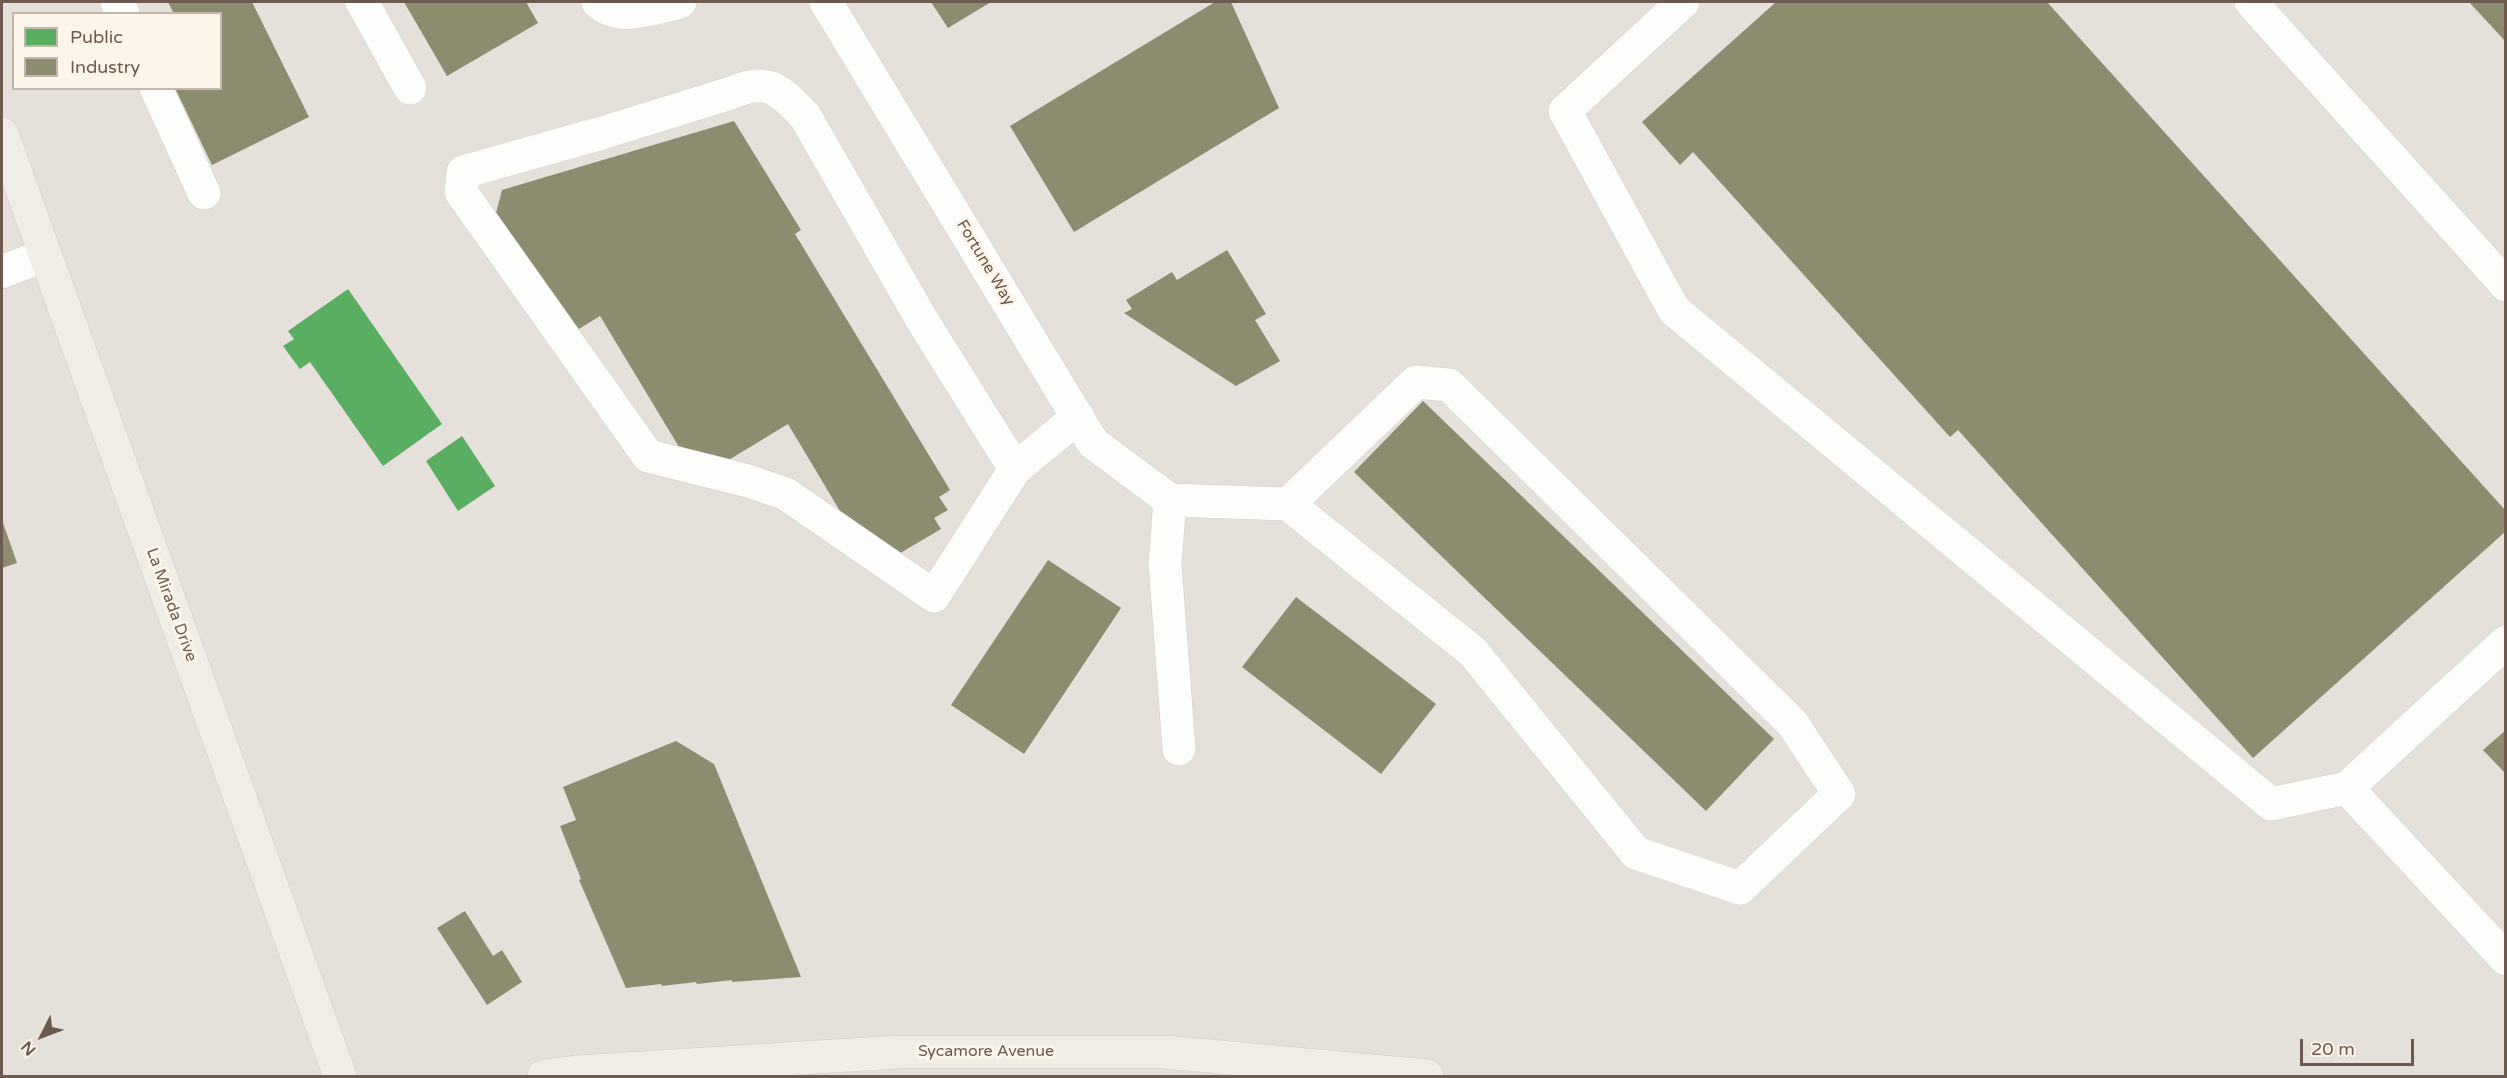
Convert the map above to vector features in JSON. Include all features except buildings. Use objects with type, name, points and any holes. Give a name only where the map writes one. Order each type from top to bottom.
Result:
[{"type":"main road","name":"La Mirada Drive","points":[[2,134],[340,1077]]},
{"type":"main road","name":"Sycamore Avenue","points":[[544,1077],[588,1071],[898,1052],[1165,1052],[1427,1077]]},
{"type":"street","points":[[362,2],[410,88]]},
{"type":"street","points":[[598,2],[605,9],[638,13],[680,2]]},
{"type":"street","name":"Fortune Way","points":[[826,2],[1094,443],[1170,500]]},
{"type":"street","points":[[1683,2],[1565,111],[1674,310],[2271,804],[2347,788],[2505,642]]},
{"type":"street","points":[[2251,2],[2505,285]]},
{"type":"street","points":[[1015,469],[922,320],[805,116],[779,90],[751,84],[731,93],[602,133],[463,172],[461,192],[648,456],[748,481],[786,494],[934,597],[1015,469],[1078,417]]},
{"type":"street","points":[[157,90],[204,193]]},
{"type":"street","points":[[2,272],[45,255]]},
{"type":"street","points":[[1179,750],[1165,564],[1170,500],[1288,504],[1473,652],[1636,853],[1740,888],[1839,794],[1793,724],[1449,385],[1416,381],[1288,504]]},
{"type":"street","points":[[2347,788],[2505,959]]},
{"type":"shaded area","points":[[2,2],[2505,2],[2505,1076],[2,1076]]}]
